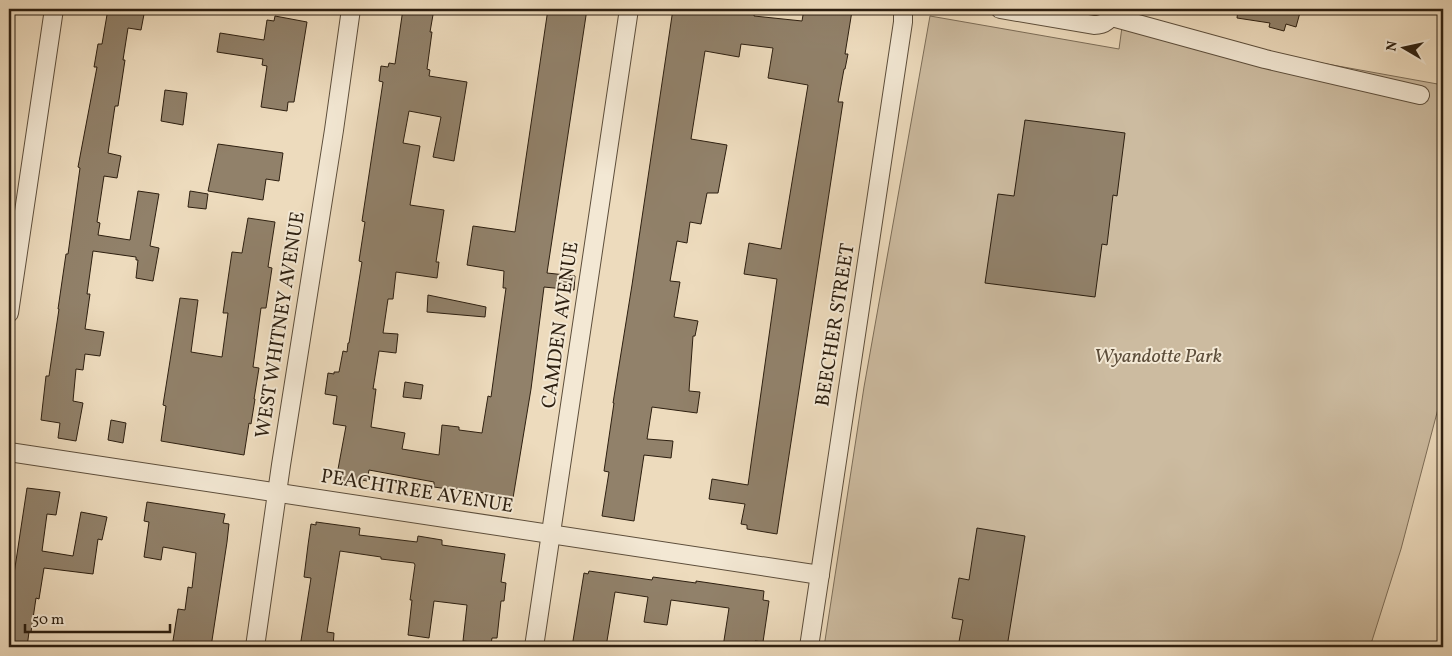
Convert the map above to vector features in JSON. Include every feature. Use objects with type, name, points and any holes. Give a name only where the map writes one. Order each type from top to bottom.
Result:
[{"type":"street","points":[[9,313],[54,9]]},
{"type":"street","name":"WEST WHITNEY AVENUE","points":[[255,647],[351,9]]},
{"type":"street","name":"CAMDEN AVENUE","points":[[534,647],[629,9]]},
{"type":"street","name":"BEECHER STREET","points":[[809,647],[904,22],[903,9]]},
{"type":"street","points":[[1000,9],[1094,25],[1101,25],[1111,16],[1265,58],[1420,95]]},
{"type":"street","name":"PEACHTREE AVENUE","points":[[9,452],[820,575]]},
{"type":"green space","name":"Wyandotte Park","points":[[930,16],[1119,49],[1122,27],[1443,85],[1443,390],[1401,549],[1370,647],[824,647],[864,387]]},
{"type":"building","points":[[108,9],[145,9],[141,30],[128,28],[118,106],[115,106],[108,153],[121,156],[117,178],[104,176],[97,222],[100,223],[98,235],[130,240],[138,191],[159,194],[150,246],[159,248],[153,281],[136,278],[138,260],[136,260],[136,257],[93,251],[87,294],[90,294],[85,329],[104,332],[100,356],[85,354],[83,370],[76,369],[73,401],[83,403],[76,441],[58,438],[60,423],[41,420],[46,376],[49,376],[66,254],[68,254],[80,168],[78,167],[97,67],[94,67],[98,44],[102,44]]},
{"type":"building","points":[[403,9],[434,9],[427,69],[430,70],[429,76],[467,82],[454,161],[433,157],[441,117],[409,111],[403,143],[420,146],[410,205],[444,210],[436,262],[439,262],[437,278],[396,272],[393,299],[388,299],[383,333],[398,334],[396,353],[379,351],[373,389],[376,389],[371,427],[405,433],[402,449],[439,455],[442,425],[459,427],[459,430],[482,433],[488,396],[491,397],[506,288],[503,288],[504,271],[467,265],[473,226],[515,232],[548,9],[587,9],[547,273],[575,276],[574,290],[544,287],[531,389],[513,498],[454,488],[454,490],[434,487],[434,482],[369,470],[367,481],[362,480],[362,484],[336,480],[346,426],[333,424],[337,396],[325,394],[328,373],[334,374],[334,372],[339,372],[343,351],[347,352],[349,343],[362,262],[359,261],[365,222],[362,221],[383,82],[379,81],[381,66],[388,67],[389,63],[395,64]]},
{"type":"building","points":[[673,9],[699,9],[732,14],[733,9],[755,9],[754,16],[802,21],[804,9],[852,11],[845,54],[848,54],[838,102],[843,102],[777,534],[747,529],[747,525],[741,524],[745,504],[709,499],[712,479],[748,485],[777,279],[744,274],[749,243],[781,249],[808,85],[768,78],[773,48],[741,44],[739,57],[705,51],[691,139],[727,145],[718,193],[707,193],[701,224],[690,222],[687,243],[677,241],[670,281],[680,282],[674,317],[698,321],[695,336],[693,336],[689,391],[700,392],[697,413],[652,407],[647,439],[673,441],[671,458],[644,455],[634,521],[602,516],[609,472],[604,471],[613,403]]},
{"type":"building","points":[[1238,9],[1301,9],[1296,27],[1286,24],[1284,31],[1269,27],[1270,23],[1237,18]]},
{"type":"building","points":[[275,16],[307,22],[294,102],[288,102],[287,111],[261,107],[267,66],[262,65],[263,59],[217,52],[220,33],[264,40],[267,20],[274,21]]},
{"type":"building","points":[[165,90],[187,93],[183,125],[161,121]]},
{"type":"building","points":[[1025,120],[1125,133],[1117,196],[1113,195],[1107,245],[1102,244],[1095,297],[985,283],[998,194],[1014,196]]},
{"type":"building","points":[[218,144],[283,153],[279,181],[266,179],[263,200],[208,191]]},
{"type":"building","points":[[190,191],[208,194],[206,209],[188,207]]},
{"type":"building","points":[[248,218],[275,222],[268,267],[272,268],[266,308],[261,308],[253,367],[259,368],[255,399],[244,455],[161,441],[166,406],[163,405],[180,298],[198,300],[191,352],[222,357],[228,313],[223,313],[232,252],[242,253]]},
{"type":"building","points":[[428,295],[486,307],[485,317],[427,312]]},
{"type":"building","points":[[405,382],[423,385],[421,399],[403,397]]},
{"type":"building","points":[[111,420],[126,423],[123,443],[108,440]]},
{"type":"building","points":[[27,488],[60,492],[56,515],[47,514],[42,551],[73,556],[81,512],[107,517],[102,540],[98,539],[93,574],[44,568],[39,599],[36,598],[27,647],[9,647],[9,607]]},
{"type":"building","points":[[147,502],[225,514],[223,523],[229,524],[211,647],[172,647],[178,609],[185,610],[188,587],[192,588],[196,553],[163,547],[161,560],[144,557],[149,522],[144,521]]},
{"type":"building","points":[[316,522],[360,528],[359,535],[417,542],[418,536],[442,540],[442,545],[505,554],[501,582],[506,583],[504,601],[501,601],[497,638],[492,638],[491,644],[463,641],[467,605],[434,601],[429,638],[408,635],[414,563],[340,551],[327,632],[334,633],[333,647],[300,647],[311,578],[304,577],[308,545],[311,524],[316,525]]},
{"type":"building","points":[[977,528],[1025,536],[1007,647],[958,647],[963,620],[952,618],[959,578],[969,580]]},
{"type":"building","points":[[589,571],[652,580],[653,577],[696,583],[696,581],[764,591],[763,600],[769,601],[763,642],[755,641],[754,647],[723,647],[729,608],[671,600],[667,625],[644,622],[648,597],[615,592],[606,647],[572,647],[584,573],[588,574]]}]
